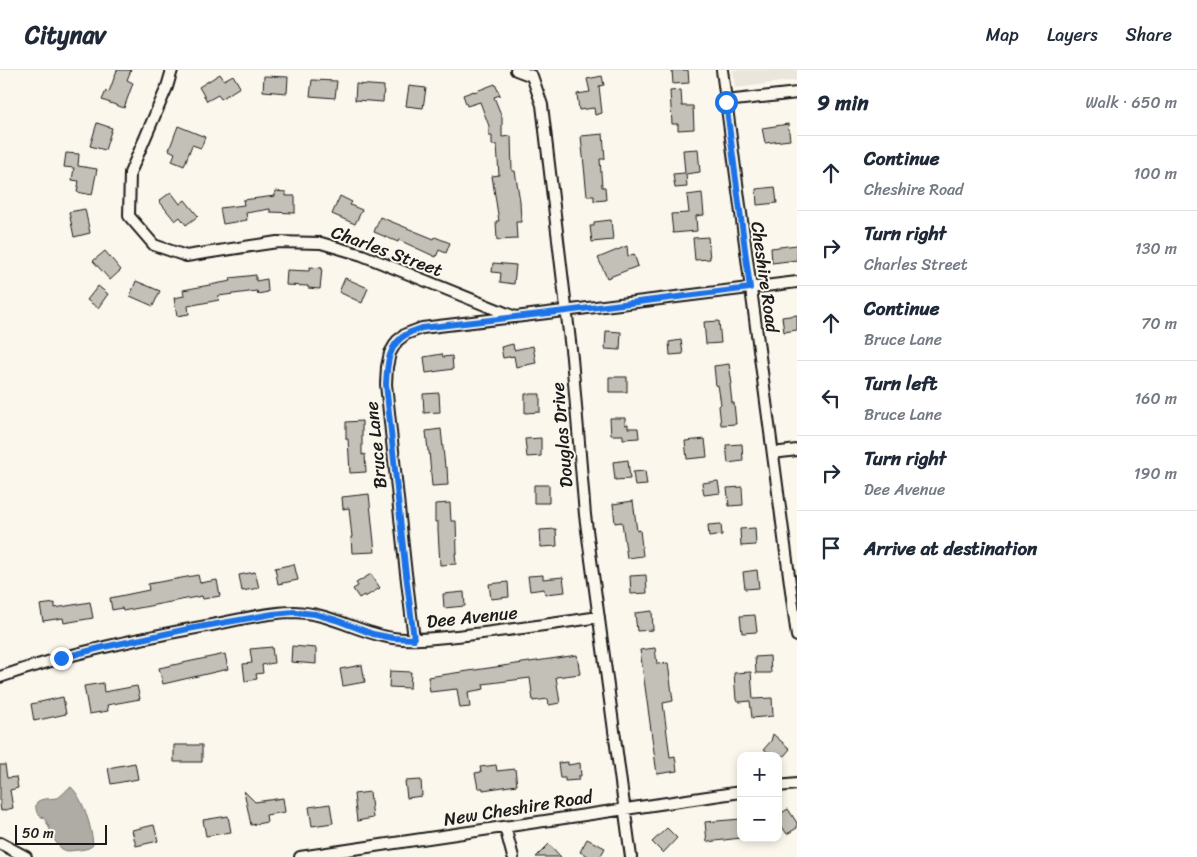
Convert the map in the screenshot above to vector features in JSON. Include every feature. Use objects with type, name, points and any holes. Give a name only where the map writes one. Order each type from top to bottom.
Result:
[{"type":"street","name":"Charles Street","points":[[172,70],[167,87],[130,173],[129,216],[154,245],[186,256],[277,242],[321,243],[362,255],[515,317],[797,282]]},
{"type":"street","name":"Douglas Drive","points":[[516,70],[532,76],[542,105],[572,358],[586,515],[631,857]]},
{"type":"street","name":"Cheshire Road","points":[[722,70],[797,636]]},
{"type":"street","points":[[726,102],[797,93]]},
{"type":"street","name":"Bruce Lane","points":[[414,639],[386,384],[390,353],[396,341],[406,334],[422,328],[515,317]]},
{"type":"street","points":[[773,453],[797,450]]},
{"type":"street","name":"Dee Avenue","points":[[0,677],[104,647],[188,629],[273,614],[294,612],[315,614],[373,634],[393,638],[414,639],[478,634],[599,617]]},
{"type":"street","points":[[782,786],[797,784]]},
{"type":"street","name":"New Cheshire Road","points":[[300,857],[737,793]]},
{"type":"street","points":[[505,827],[513,857]]},
{"type":"street","points":[[0,843],[26,857]]},
{"type":"shaded area","points":[[733,70],[797,70],[797,80],[735,88]]},
{"type":"shaded area","points":[[71,787],[79,798],[86,814],[93,845],[85,849],[67,851],[58,845],[45,820],[37,813],[36,806],[39,800],[59,797]]},
{"type":"building","points":[[117,70],[131,70],[127,80],[133,83],[124,108],[102,100],[106,91],[109,92]]},
{"type":"building","points":[[672,70],[688,70],[689,83],[673,84]]},
{"type":"building","points":[[220,74],[224,80],[233,75],[240,87],[221,99],[218,95],[207,101],[199,87]]},
{"type":"building","points":[[264,76],[288,77],[287,93],[263,91]]},
{"type":"building","points":[[602,76],[604,85],[599,86],[602,113],[595,115],[594,108],[579,110],[577,94],[590,92],[587,79]]},
{"type":"building","points":[[312,80],[337,81],[335,98],[310,96]]},
{"type":"building","points":[[356,84],[384,86],[383,102],[355,100]]},
{"type":"building","points":[[495,84],[500,95],[494,97],[502,117],[502,137],[511,136],[512,171],[515,171],[520,201],[521,222],[516,222],[517,239],[497,240],[496,221],[499,221],[492,176],[499,175],[497,145],[492,145],[492,136],[489,136],[489,126],[480,102],[467,106],[463,95]]},
{"type":"building","points":[[409,86],[426,88],[423,108],[406,106]]},
{"type":"building","points":[[681,90],[682,106],[693,106],[694,129],[678,130],[678,124],[672,124],[670,91]]},
{"type":"building","points":[[97,123],[112,128],[105,150],[90,146]]},
{"type":"building","points":[[788,124],[790,140],[765,143],[762,128]]},
{"type":"building","points":[[178,126],[205,137],[201,148],[192,145],[184,166],[172,161],[175,153],[169,150]]},
{"type":"building","points":[[603,134],[605,159],[600,159],[602,187],[605,187],[606,200],[594,201],[594,196],[587,196],[581,136]]},
{"type":"building","points":[[698,149],[700,172],[686,174],[687,187],[675,188],[673,174],[685,173],[683,150]]},
{"type":"building","points":[[66,153],[79,154],[78,166],[97,169],[92,195],[77,192],[79,181],[72,180],[74,168],[64,167]]},
{"type":"building","points":[[775,187],[777,203],[757,205],[756,189]]},
{"type":"building","points":[[275,191],[286,192],[286,196],[295,196],[295,213],[270,212],[270,209],[246,213],[247,220],[223,224],[220,208],[244,205],[243,200],[275,196]]},
{"type":"building","points":[[171,192],[180,204],[185,200],[198,216],[186,225],[180,217],[175,221],[159,201]]},
{"type":"building","points":[[702,193],[704,215],[696,216],[697,231],[673,233],[671,214],[689,213],[687,195]]},
{"type":"building","points":[[340,196],[352,202],[350,205],[362,210],[355,224],[332,214]]},
{"type":"building","points":[[85,209],[90,233],[74,237],[69,212]]},
{"type":"building","points":[[380,217],[434,239],[435,237],[450,243],[446,253],[439,250],[436,257],[399,240],[398,242],[374,232]]},
{"type":"building","points":[[611,220],[613,240],[592,242],[590,226],[594,226],[594,222]]},
{"type":"building","points":[[708,237],[710,259],[695,260],[693,238]]},
{"type":"building","points":[[797,245],[797,260],[772,263],[771,248]]},
{"type":"building","points":[[627,246],[628,256],[634,254],[638,266],[607,278],[598,258]]},
{"type":"building","points":[[105,251],[121,270],[110,280],[93,261]]},
{"type":"building","points":[[493,263],[516,265],[514,284],[500,282],[501,273],[492,272]]},
{"type":"building","points":[[310,267],[322,268],[320,289],[308,288],[308,286],[286,285],[287,270],[309,271]]},
{"type":"building","points":[[256,275],[256,281],[267,279],[268,292],[258,294],[257,291],[218,296],[219,300],[188,306],[189,314],[177,316],[174,298],[184,296],[183,290],[231,281],[230,278]]},
{"type":"building","points":[[345,278],[368,288],[362,303],[339,292]]},
{"type":"building","points":[[136,281],[160,291],[153,306],[130,296]]},
{"type":"building","points":[[98,286],[108,294],[98,308],[87,300]]},
{"type":"building","points":[[797,315],[797,330],[784,332],[782,317]]},
{"type":"building","points":[[719,321],[721,343],[706,344],[704,322]]},
{"type":"building","points":[[606,331],[621,332],[620,350],[605,349]]},
{"type":"building","points":[[681,340],[683,354],[670,355],[669,342]]},
{"type":"building","points":[[513,344],[514,350],[533,346],[536,363],[516,367],[514,356],[503,358],[501,347]]},
{"type":"building","points":[[442,354],[443,357],[452,356],[453,369],[426,373],[424,357]]},
{"type":"building","points":[[729,364],[732,403],[734,403],[736,424],[721,425],[719,406],[721,404],[718,385],[716,386],[714,366]]},
{"type":"building","points":[[609,377],[627,377],[627,392],[609,392]]},
{"type":"building","points":[[439,393],[440,412],[424,413],[423,394]]},
{"type":"building","points":[[525,394],[540,394],[540,412],[525,413]]},
{"type":"building","points":[[610,418],[625,418],[625,425],[628,424],[628,428],[638,428],[639,438],[623,439],[623,435],[611,435]]},
{"type":"building","points":[[362,421],[362,455],[365,454],[366,472],[350,473],[346,422]]},
{"type":"building","points":[[441,429],[448,485],[432,486],[426,431]]},
{"type":"building","points":[[541,438],[541,456],[527,457],[525,439]]},
{"type":"building","points":[[705,439],[707,457],[687,459],[685,441]]},
{"type":"building","points":[[742,444],[743,461],[728,463],[726,445]]},
{"type":"building","points":[[628,460],[630,479],[615,480],[613,462]]},
{"type":"building","points":[[645,471],[647,485],[635,486],[633,472]]},
{"type":"building","points":[[718,481],[720,493],[704,495],[702,483]]},
{"type":"building","points":[[534,485],[549,485],[549,503],[534,503]]},
{"type":"building","points":[[742,487],[743,505],[729,506],[727,488]]},
{"type":"building","points":[[369,494],[375,552],[352,553],[349,508],[343,509],[342,497]]},
{"type":"building","points":[[633,501],[637,531],[640,530],[643,556],[627,558],[622,522],[615,523],[613,504]]},
{"type":"building","points":[[450,503],[451,521],[456,521],[456,564],[440,565],[438,522],[435,522],[435,504]]},
{"type":"building","points":[[721,524],[722,535],[709,537],[708,525]]},
{"type":"building","points":[[755,528],[756,545],[741,546],[740,529]]},
{"type":"building","points":[[556,529],[557,546],[541,547],[540,530]]},
{"type":"building","points":[[294,564],[298,580],[278,584],[275,568]]},
{"type":"building","points":[[757,570],[759,588],[745,589],[743,572]]},
{"type":"building","points":[[255,572],[259,588],[242,591],[239,575]]},
{"type":"building","points":[[371,574],[380,588],[365,597],[364,595],[359,598],[353,589],[358,586],[356,583]]},
{"type":"building","points":[[198,575],[200,583],[217,580],[220,596],[203,599],[202,596],[123,611],[122,608],[112,610],[110,598],[149,590],[148,584]]},
{"type":"building","points":[[543,575],[543,579],[563,577],[565,592],[545,594],[544,589],[530,591],[528,576]]},
{"type":"building","points":[[646,575],[647,593],[631,594],[630,576]]},
{"type":"building","points":[[508,582],[509,597],[491,599],[489,584]]},
{"type":"building","points":[[464,592],[465,606],[444,608],[443,594]]},
{"type":"building","points":[[90,602],[93,618],[64,623],[63,618],[43,621],[40,605],[55,603],[55,608]]},
{"type":"building","points":[[652,611],[653,630],[637,631],[635,613]]},
{"type":"building","points":[[755,615],[757,632],[742,633],[740,616]]},
{"type":"building","points":[[292,646],[316,648],[316,664],[291,662]]},
{"type":"building","points":[[272,647],[274,663],[262,665],[263,673],[256,674],[257,679],[245,681],[243,664],[252,663],[250,649]]},
{"type":"building","points":[[655,648],[657,664],[668,663],[673,701],[663,703],[670,757],[675,756],[677,771],[657,774],[640,650]]},
{"type":"building","points":[[225,654],[228,669],[163,684],[159,668]]},
{"type":"building","points":[[577,655],[580,674],[556,677],[560,703],[549,705],[548,699],[533,701],[530,678],[483,684],[484,689],[468,692],[470,707],[460,708],[457,689],[430,692],[428,677]]},
{"type":"building","points":[[770,656],[771,673],[756,673],[755,657]]},
{"type":"building","points":[[362,665],[365,682],[343,686],[340,669]]},
{"type":"building","points":[[390,671],[411,672],[410,688],[389,687]]},
{"type":"building","points":[[751,672],[753,699],[772,698],[773,716],[752,718],[750,701],[740,702],[736,700],[734,673]]},
{"type":"building","points":[[103,683],[104,692],[137,686],[140,699],[107,705],[108,711],[89,714],[84,686]]},
{"type":"building","points":[[63,697],[66,714],[34,721],[31,704]]},
{"type":"building","points":[[773,734],[790,749],[784,756],[782,756],[782,752],[767,752],[764,749],[771,741]]},
{"type":"building","points":[[174,745],[202,745],[202,762],[174,762]]},
{"type":"building","points":[[568,762],[568,765],[580,763],[581,776],[578,776],[579,780],[565,781],[565,778],[560,778],[558,763]]},
{"type":"building","points":[[135,763],[138,779],[111,784],[108,768]]},
{"type":"building","points":[[0,765],[5,765],[7,778],[16,777],[18,788],[10,790],[13,808],[1,811],[0,805]]},
{"type":"building","points":[[496,765],[497,771],[515,769],[517,785],[483,790],[483,788],[478,788],[475,773],[481,772],[480,767]]},
{"type":"building","points":[[421,780],[422,796],[407,798],[405,781]]},
{"type":"building","points":[[244,791],[255,802],[283,798],[285,812],[266,815],[267,822],[251,825]]},
{"type":"building","points":[[370,792],[373,818],[357,821],[354,794]]},
{"type":"building","points":[[330,804],[333,823],[312,826],[309,807]]},
{"type":"building","points":[[788,809],[797,823],[797,828],[787,834],[782,827],[782,813]]},
{"type":"building","points":[[228,816],[231,832],[206,836],[203,820]]},
{"type":"building","points":[[737,819],[737,838],[707,842],[705,822]]},
{"type":"building","points":[[154,825],[158,841],[136,846],[132,830]]},
{"type":"building","points":[[667,828],[677,838],[663,853],[652,842]]},
{"type":"building","points":[[587,839],[605,848],[600,857],[590,857],[580,852]]},
{"type":"building","points":[[549,844],[561,857],[536,857]]},
{"type":"route","points":[[61,658],[188,629],[294,612],[315,614],[373,634],[393,638],[414,639],[386,384],[390,353],[396,341],[406,334],[422,328],[750,288],[726,102]]}]
